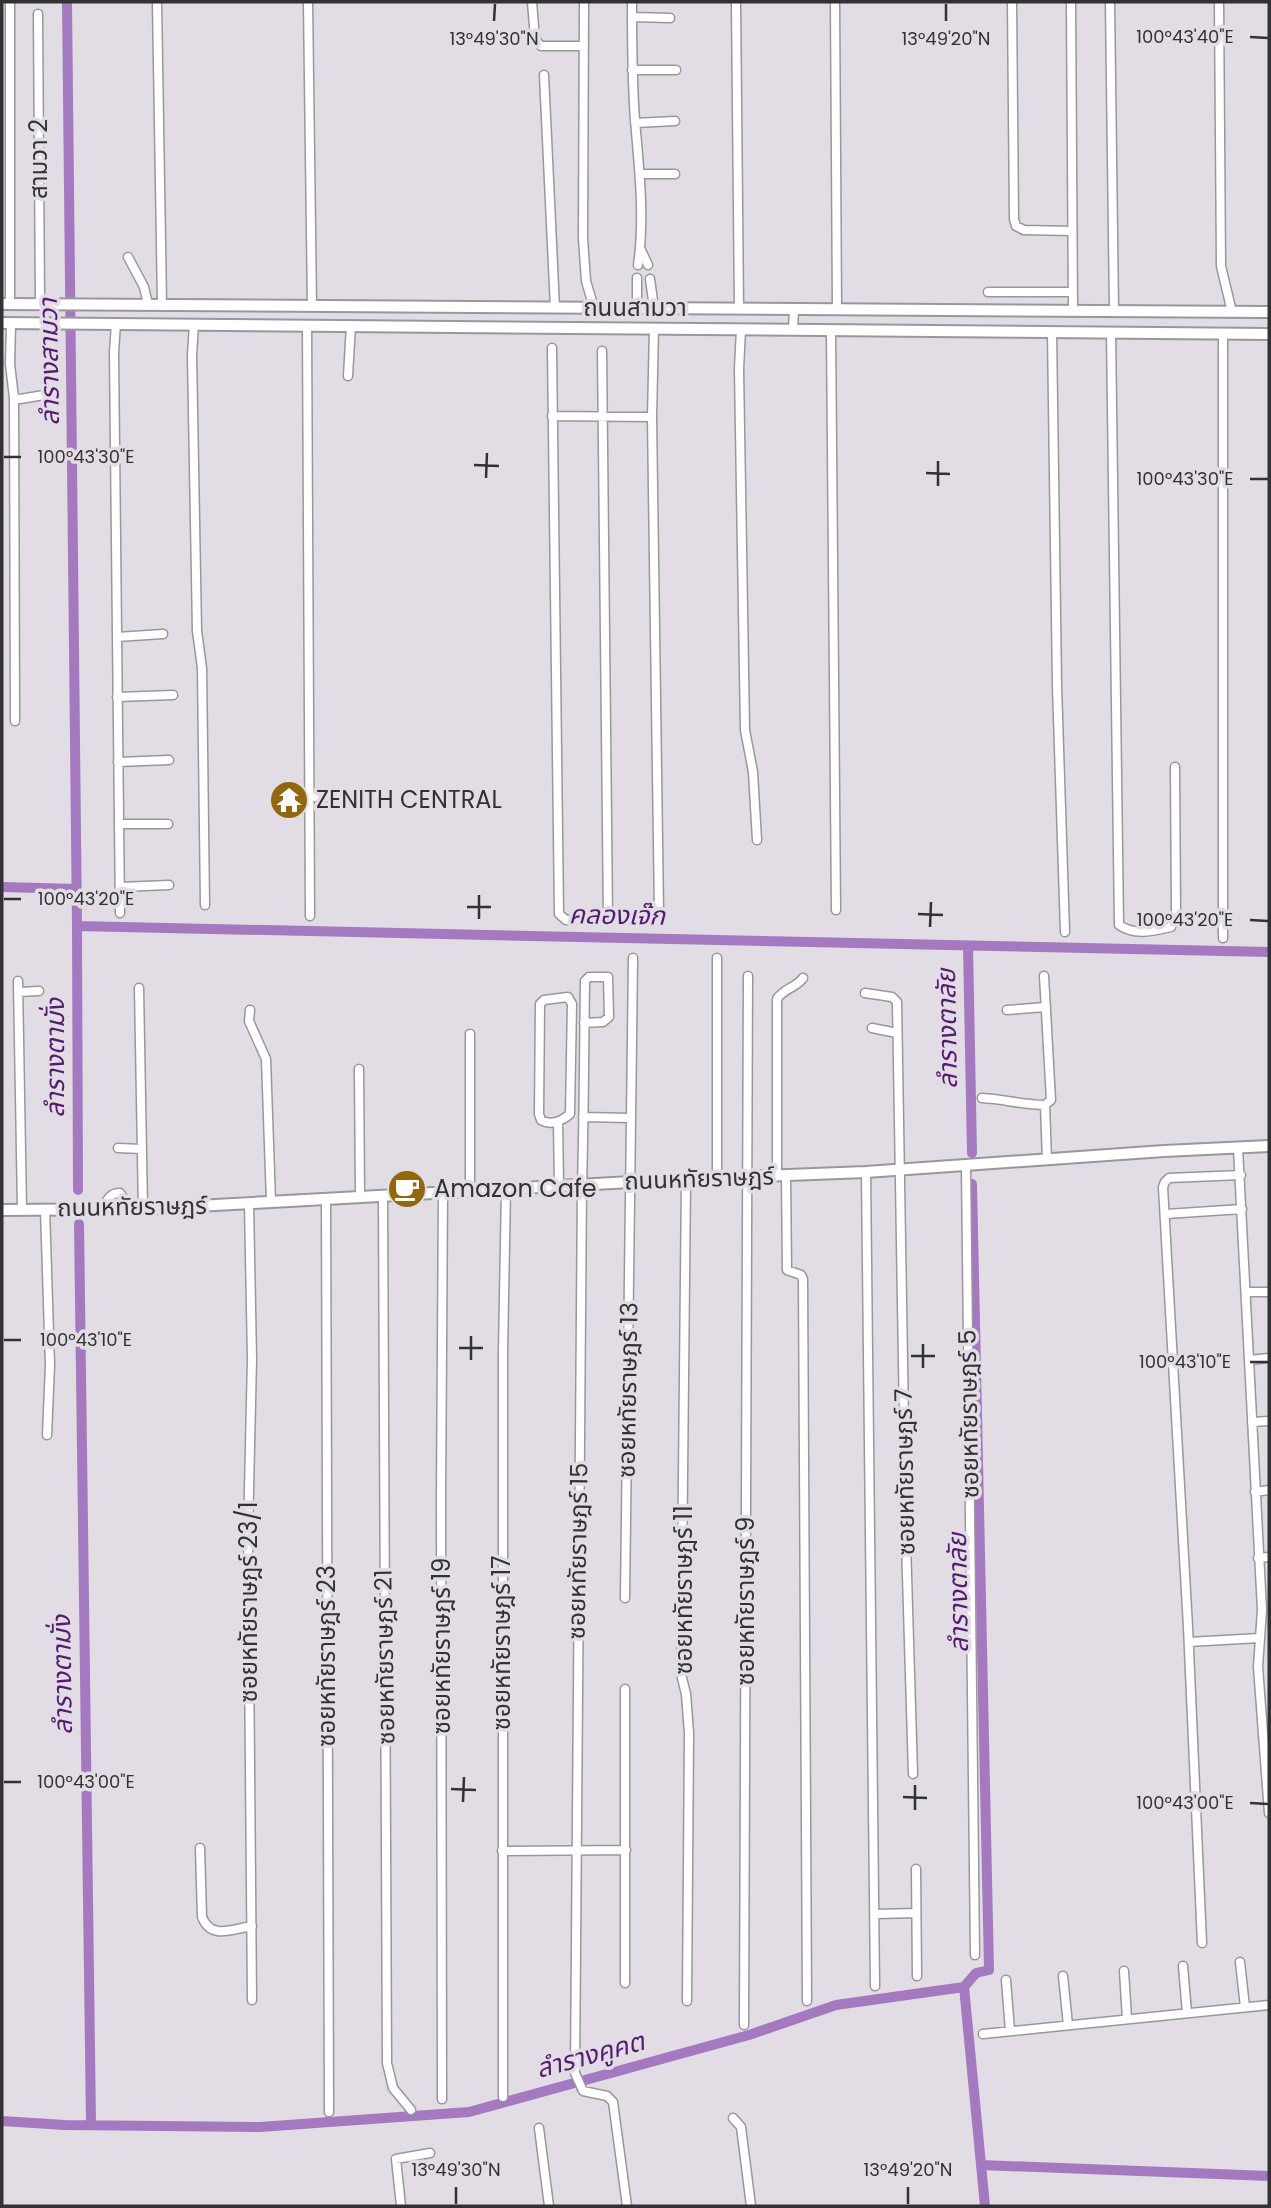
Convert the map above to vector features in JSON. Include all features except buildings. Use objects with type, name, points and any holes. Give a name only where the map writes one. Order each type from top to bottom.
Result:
[{"type":"street","points":[[6,304],[10,2]]},
{"type":"street","points":[[157,2],[162,304]]},
{"type":"street","points":[[308,2],[312,306]]},
{"type":"street","points":[[532,2],[535,39],[541,46],[584,46]]},
{"type":"street","points":[[584,2],[583,238],[586,281],[594,308]]},
{"type":"street","points":[[632,2],[632,70],[640,174],[638,265]]},
{"type":"street","points":[[736,2],[739,309]]},
{"type":"street","points":[[835,2],[837,309]]},
{"type":"street","points":[[1012,2],[1014,219],[1016,226],[1024,230],[1072,231]]},
{"type":"street","points":[[1072,2],[1073,311]]},
{"type":"street","points":[[1110,2],[1114,311]]},
{"type":"street","points":[[1219,2],[1221,266],[1232,312]]},
{"type":"street","name":"สามวา 2","points":[[38,14],[40,305]]},
{"type":"street","points":[[632,17],[670,18]]},
{"type":"street","points":[[632,70],[676,70]]},
{"type":"street","points":[[544,75],[555,308]]},
{"type":"street","points":[[635,123],[675,121]]},
{"type":"street","points":[[640,174],[675,174]]},
{"type":"street","points":[[640,248],[648,265]]},
{"type":"street","points":[[128,257],[144,287],[148,304]]},
{"type":"street","points":[[637,308],[637,281],[650,282],[654,309]]},
{"type":"street","points":[[988,292],[1072,292]]},
{"type":"street","name":"ถนนสามวา","points":[[6,304],[1269,312]]},
{"type":"street","points":[[793,330],[794,309]]},
{"type":"street","points":[[6,323],[14,398],[15,720]]},
{"type":"street","name":"ถนนสามวา","points":[[6,323],[1269,334]]},
{"type":"street","points":[[116,323],[114,353],[120,913]]},
{"type":"street","points":[[194,324],[192,355],[197,631],[202,668],[205,905]]},
{"type":"street","points":[[307,325],[310,916]]},
{"type":"street","points":[[348,376],[351,325]]},
{"type":"street","points":[[552,348],[559,914],[566,920],[657,916],[652,416],[654,328]]},
{"type":"street","points":[[741,329],[739,369],[746,730],[753,772],[758,840]]},
{"type":"street","points":[[831,330],[836,910]]},
{"type":"street","points":[[1052,332],[1057,686],[1065,932]]},
{"type":"street","points":[[1111,332],[1119,925],[1128,931],[1171,927],[1176,914],[1175,767]]},
{"type":"street","points":[[1223,334],[1223,938]]},
{"type":"street","points":[[602,351],[608,919]]},
{"type":"street","points":[[14,398],[50,394]]},
{"type":"street","points":[[552,416],[652,416]]},
{"type":"street","points":[[117,637],[163,634]]},
{"type":"street","points":[[117,697],[173,695]]},
{"type":"street","points":[[118,762],[169,760]]},
{"type":"street","points":[[309,797],[374,797]]},
{"type":"street","points":[[119,824],[168,824]]},
{"type":"street","points":[[120,887],[169,885]]},
{"type":"street","name":"ซอยหทัยราษฎร์ 13","points":[[625,1598],[633,958]]},
{"type":"street","points":[[717,958],[717,1178]]},
{"type":"street","name":"ซอยหทัยราษฎร์ 9","points":[[744,2025],[748,976]]},
{"type":"street","points":[[982,1098],[1007,1100],[1021,1105],[1045,1105],[1051,1100],[1044,976]]},
{"type":"street","name":"ซอยหทัยราษฎร์ 15","points":[[584,1023],[603,1022],[609,1017],[608,977],[589,977],[585,981],[584,1023],[582,1185],[575,1849],[576,2079],[583,2091],[607,2096],[613,2102],[627,2206]]},
{"type":"street","points":[[803,978],[799,984],[782,992],[778,999],[781,1176],[787,1270],[803,1279],[807,2001]]},
{"type":"street","points":[[18,981],[22,1210]]},
{"type":"street","points":[[137,1209],[142,1149],[139,988]]},
{"type":"street","points":[[18,992],[39,991]]},
{"type":"street","name":"ซอยหทัยราษฎร์ 7","points":[[865,993],[895,999],[913,1774]]},
{"type":"street","points":[[568,997],[572,1004],[572,1098],[570,1114],[558,1122],[544,1122],[539,1114],[540,1004],[544,1000],[568,997]]},
{"type":"street","points":[[1007,1010],[1046,1007]]},
{"type":"street","points":[[250,1010],[249,1021],[266,1059],[271,1202]]},
{"type":"street","points":[[872,1028],[897,1033]]},
{"type":"street","points":[[470,1034],[470,1191]]},
{"type":"street","points":[[359,1069],[360,1197]]},
{"type":"street","points":[[1045,1105],[1047,1160]]},
{"type":"street","points":[[583,1117],[631,1118]]},
{"type":"street","points":[[558,1122],[559,1186]]},
{"type":"street","name":"ถนนหทัยราษฎร์","points":[[2,1210],[137,1209],[686,1179],[866,1172],[1269,1146]]},
{"type":"street","points":[[118,1148],[142,1149]]},
{"type":"street","points":[[1238,1148],[1258,1558],[1265,1626],[1259,1638],[1258,1667],[1266,1728],[1269,1813]]},
{"type":"street","name":"ซอยหทัยราษฎร์ 5","points":[[966,1166],[975,1955]]},
{"type":"street","points":[[866,1172],[875,1986]]},
{"type":"street","points":[[1202,1943],[1189,1642],[1163,1187],[1169,1178],[1241,1175]]},
{"type":"street","name":"ซอยหทัยราษฎร์ 11","points":[[686,1179],[681,1674],[687,1694],[689,1733],[687,2001]]},
{"type":"street","name":"ซอยหทัยราษฎร์ 17","points":[[503,2097],[503,1352],[506,1189]]},
{"type":"street","points":[[103,1209],[110,1195],[120,1193],[137,1209]]},
{"type":"street","name":"ซอยหทัยราษฎร์ 19","points":[[442,2099],[443,1193]]},
{"type":"street","name":"ซอยหทัยราษฎร์ 21","points":[[383,1196],[387,2063],[393,2088],[411,2109]]},
{"type":"street","name":"ซอยหทัยราษฎร์ 23","points":[[326,1199],[329,2112]]},
{"type":"street","name":"ซอยหทัยราษฎร์ 23/1","points":[[248,1203],[252,1359],[248,1533],[252,2000]]},
{"type":"street","points":[[46,1209],[50,1365],[47,1435]]},
{"type":"street","points":[[1166,1214],[1242,1209]]},
{"type":"street","points":[[1246,1292],[1269,1292]]},
{"type":"street","points":[[1249,1360],[1269,1358]]},
{"type":"street","points":[[1252,1422],[1269,1421]]},
{"type":"street","points":[[1255,1492],[1269,1490]]},
{"type":"street","points":[[1258,1558],[1269,1557]]},
{"type":"street","points":[[1189,1642],[1259,1638]]},
{"type":"street","points":[[625,1689],[625,1983]]},
{"type":"street","points":[[200,1848],[202,1917],[205,1925],[216,1932],[252,1927]]},
{"type":"street","points":[[502,1851],[626,1850]]},
{"type":"street","points":[[916,1869],[917,1976]]},
{"type":"street","points":[[874,1914],[916,1913]]},
{"type":"street","points":[[1241,1962],[1245,2007]]},
{"type":"street","points":[[1183,1966],[1187,2013]]},
{"type":"street","points":[[1124,1971],[1127,2019]]},
{"type":"street","points":[[1063,1976],[1068,2025]]},
{"type":"street","points":[[1006,1980],[1010,2031]]},
{"type":"street","points":[[983,2034],[1269,2005]]},
{"type":"street","points":[[733,2118],[741,2127],[751,2206]]},
{"type":"street","points":[[539,2128],[549,2206]]},
{"type":"street","points":[[401,2206],[396,2160],[430,2153]]},
{"type":"waterway","name":"คลองเจ๊ก","points":[[67,2],[77,926],[1269,952]]},
{"type":"waterway","name":"คลองเจ๊ก","points":[[2,887],[77,889]]},
{"type":"waterway","name":"ลำรางตามั่ง","points":[[77,926],[78,1190]]},
{"type":"waterway","name":"ลำรางตาลัย","points":[[968,946],[972,1153]]},
{"type":"waterway","name":"ลำรางตาลัย","points":[[964,1987],[976,1973],[989,1970],[972,1184]]},
{"type":"waterway","name":"ลำรางตามั่ง","points":[[79,1224],[91,2125]]},
{"type":"waterway","name":"ลำรางคูคต","points":[[2,2121],[65,2125],[260,2127],[469,2112],[749,2035],[836,2005],[964,1987],[985,2206]]},
{"type":"waterway","points":[[981,2165],[1269,2176]]},
{"type":"place","name":"ZENITH CENTRAL","points":[[289,800]]},
{"type":"place","name":"Amazon Cafe","points":[[407,1189]]},
{"type":"water label","name":"ลำรางสามวา","points":[[49,362]]}]
